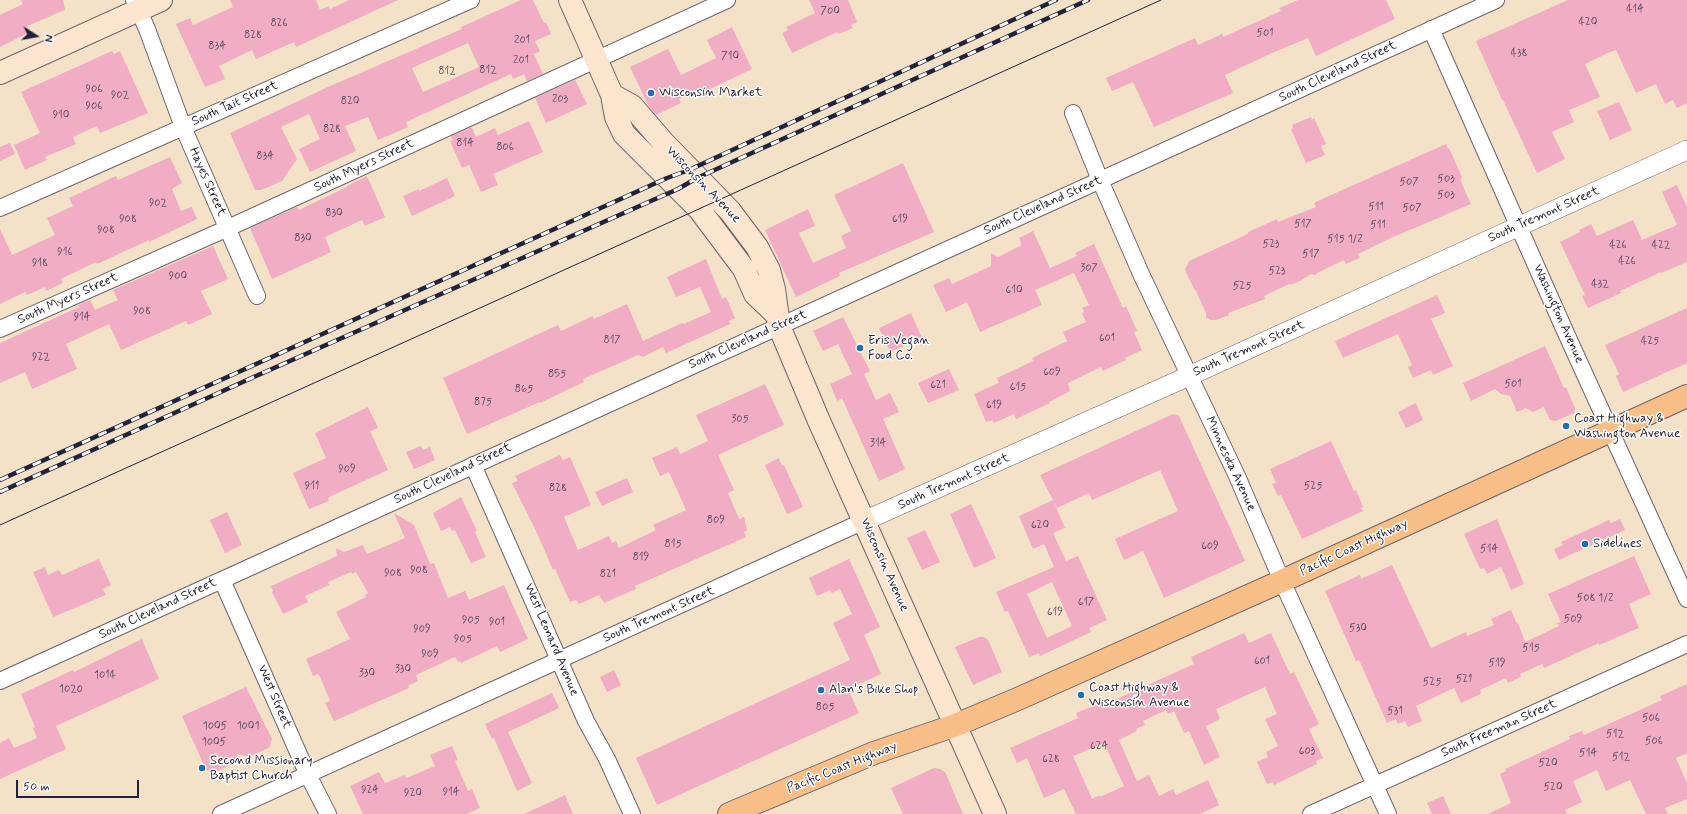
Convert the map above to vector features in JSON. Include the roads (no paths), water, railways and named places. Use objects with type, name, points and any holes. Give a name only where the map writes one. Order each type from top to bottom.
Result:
[{"type":"main road","points":[[0,72],[136,5],[161,0]]},
{"type":"main road","name":"Wisconsin Avenue","points":[[570,0],[595,60],[612,95],[616,117],[624,134],[698,209],[744,269],[755,294],[777,320],[864,521],[996,814]]},
{"type":"main road","name":"Pacific Coast Highway","points":[[729,814],[874,753],[956,725],[1020,698],[1282,581],[1687,396]]},
{"type":"street","name":"South Tait Street","points":[[0,208],[471,0]]},
{"type":"street","name":"South Myers Street","points":[[0,329],[228,228],[726,0]]},
{"type":"street","name":"South Cleveland Street","points":[[0,681],[473,465],[777,320],[1100,180],[1496,0]]},
{"type":"street","name":"Hayes Street","points":[[136,5],[183,127],[257,296]]},
{"type":"street","name":"Washington Avenue","points":[[1431,29],[1520,226],[1565,331],[1687,599]]},
{"type":"street","name":"Minnesota Avenue","points":[[1073,113],[1100,180],[1142,276],[1237,476],[1282,581],[1388,814]]},
{"type":"street","name":"South Tremont Street","points":[[221,814],[864,521],[1189,376],[1687,150]]},
{"type":"street","name":"West Leonard Avenue","points":[[473,465],[586,722],[607,760],[632,814]]},
{"type":"street","name":"West Street","points":[[222,580],[308,775],[328,814]]},
{"type":"street","name":"South Freeman Street","points":[[1311,814],[1687,644]]},
{"type":"tram line","points":[[0,525],[1161,0]]},
{"type":"railway","points":[[0,480],[667,178],[689,170],[1056,0]]},
{"type":"railway","points":[[0,492],[256,376],[678,189],[697,178],[1088,0]]},
{"type":"place","name":"Wisconsin Market","points":[[651,93]]},
{"type":"place","name":"Eris Vegan Food Co.","points":[[860,348]]},
{"type":"place","name":"Coast Highway & Washington Avenue","points":[[1566,426]]},
{"type":"place","name":"Sidelines","points":[[1585,544]]},
{"type":"place","name":"Alan's Bike Shop","points":[[821,690]]},
{"type":"place","name":"Coast Highway & Wisconsin Avenue","points":[[1081,695]]},
{"type":"place","name":"Second Missionary Baptist Church","points":[[202,768]]}]
